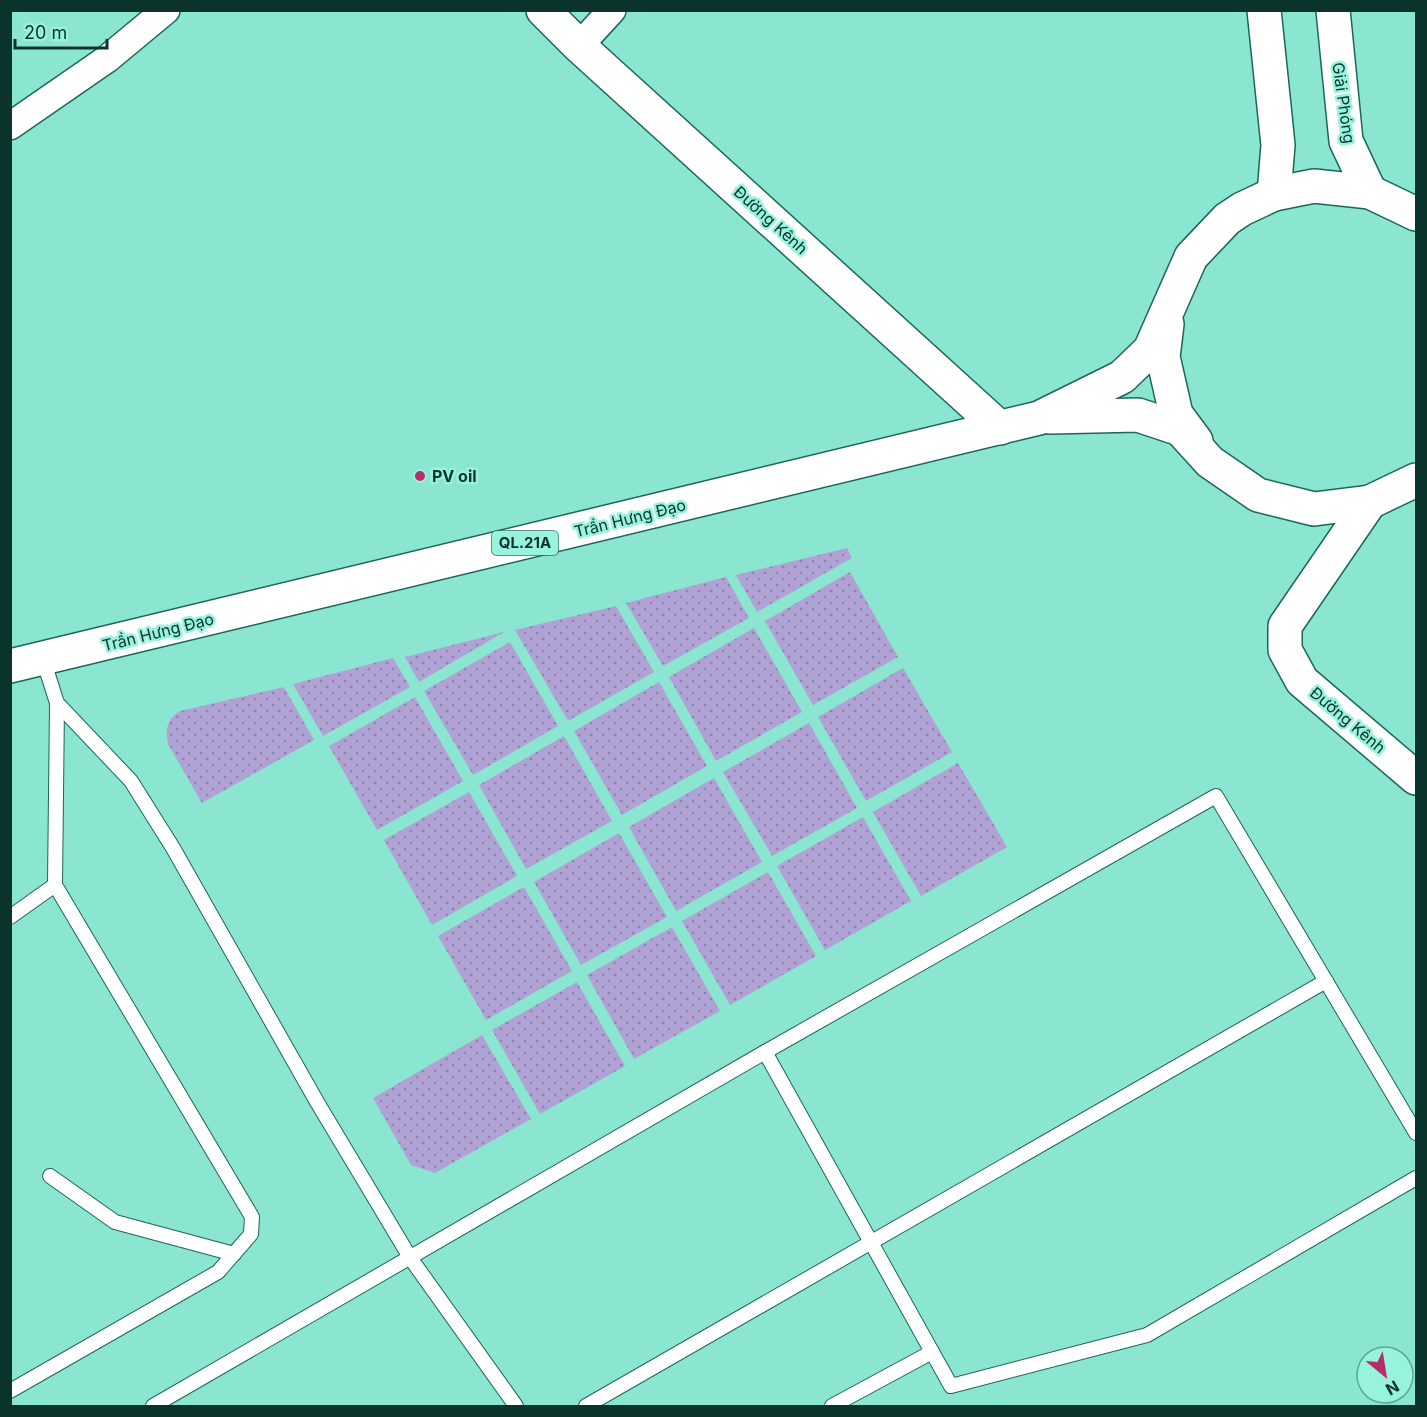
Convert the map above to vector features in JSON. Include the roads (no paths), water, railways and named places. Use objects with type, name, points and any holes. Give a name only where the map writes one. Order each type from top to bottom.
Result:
[{"type":"main road","name":"Đường Kênh","points":[[543,10],[579,46],[1000,428]]},
{"type":"main road","points":[[1264,10],[1278,145],[1274,194]]},
{"type":"main road","name":"Giải Phóng","points":[[1333,10],[1346,141],[1370,192]]},
{"type":"main road","points":[[1039,418],[1122,377],[1150,350],[1191,257],[1227,219],[1242,209],[1274,194],[1314,186],[1370,192],[1416,214]]},
{"type":"main road","points":[[1169,304],[1163,357],[1176,414],[1210,462]]},
{"type":"main road","points":[[1039,418],[1138,415],[1180,429],[1210,462],[1258,495],[1314,509],[1370,502],[1416,480]]},
{"type":"main road","name":"Trần Hưng Đạo","points":[[10,666],[1039,418]]},
{"type":"main road","name":"Đường Kênh","points":[[1370,502],[1285,626],[1285,650],[1302,681],[1416,778]]},
{"type":"street","points":[[10,126],[106,59],[166,10]]},
{"type":"street","points":[[579,46],[612,10]]},
{"type":"lane","points":[[10,1391],[219,1272],[251,1234],[252,1217],[55,885],[57,703],[43,659]]},
{"type":"lane","points":[[57,703],[131,781],[173,848],[317,1102],[411,1259],[516,1407]]},
{"type":"lane","points":[[153,1407],[765,1052],[1216,796],[1416,1133]]},
{"type":"lane","points":[[10,917],[55,885]]},
{"type":"lane","points":[[586,1407],[1326,981]]},
{"type":"lane","points":[[765,1052],[951,1386],[1147,1335],[1416,1178]]},
{"type":"lane","points":[[50,1176],[116,1222],[234,1254]]},
{"type":"lane","points":[[832,1407],[932,1352]]},
{"type":"place","name":"PV oil","points":[[420,476]]}]
